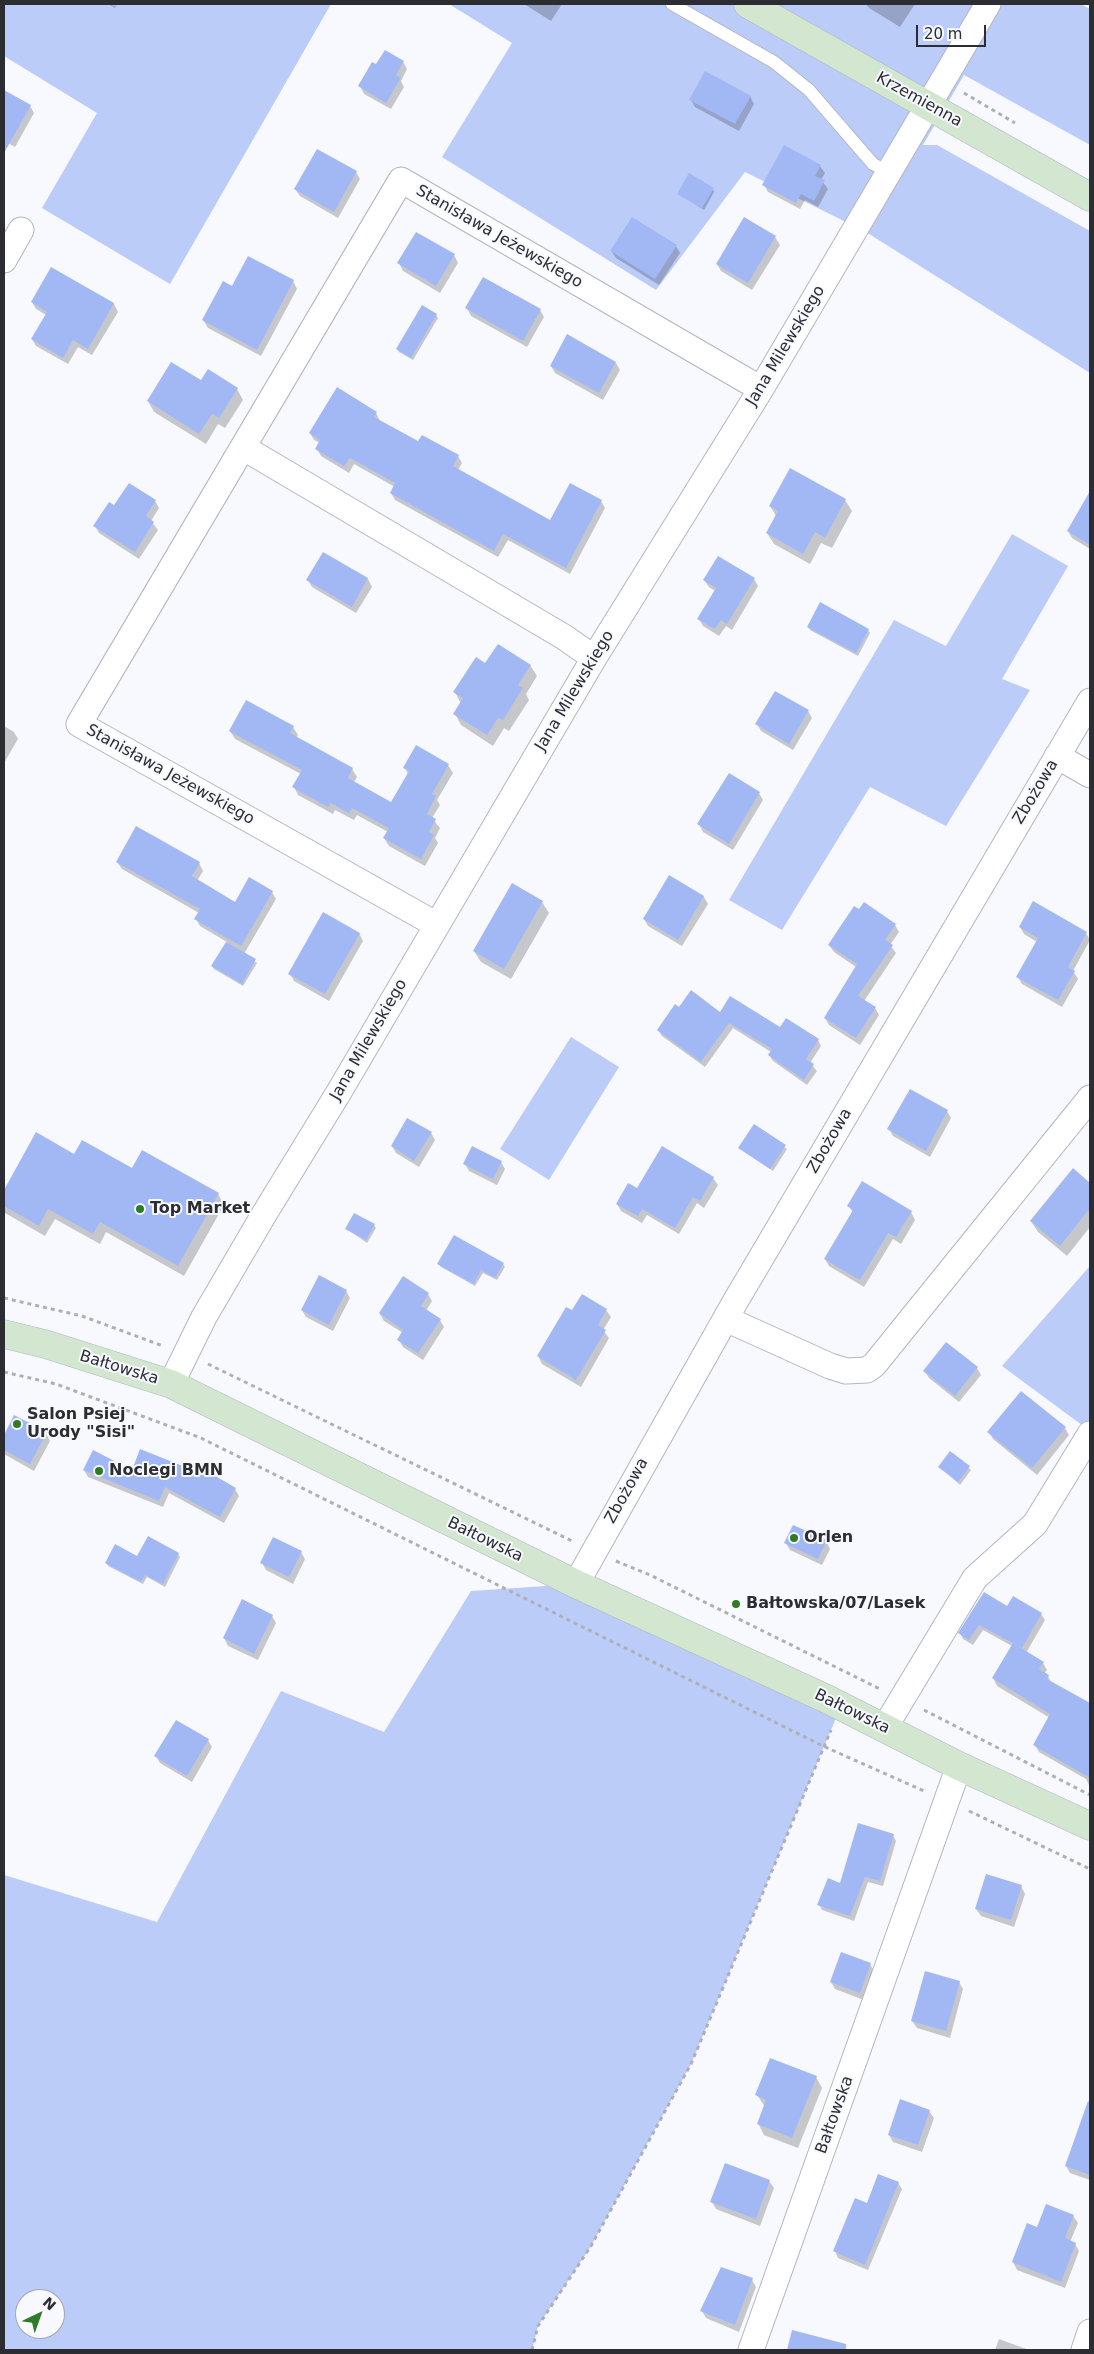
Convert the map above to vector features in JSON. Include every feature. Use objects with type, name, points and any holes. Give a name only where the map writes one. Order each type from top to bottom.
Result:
[{"type":"main road","name":"Krzemienna","points":[[748,4],[1090,196]]},
{"type":"main road","name":"Bałtowska","points":[[4,1334],[45,1344],[171,1384],[576,1584],[841,1706],[959,1766],[1090,1826]]},
{"type":"street","name":"Jana Milewskiego","points":[[171,1384],[204,1317],[258,1224],[339,1092],[594,658],[761,389],[927,104],[988,4]]},
{"type":"street","name":"Stanisława Jeżewskiego","points":[[437,926],[79,724],[401,180],[761,389]]},
{"type":"street","points":[[4,260],[21,230]]},
{"type":"street","points":[[244,448],[564,638],[594,658]]},
{"type":"street","name":"Zbożowa","points":[[576,1584],[726,1319],[1090,701]]},
{"type":"street","points":[[1057,756],[1090,775]]},
{"type":"street","points":[[726,1319],[830,1366],[846,1371],[867,1370],[874,1365],[1090,1098]]},
{"type":"street","points":[[885,1728],[901,1698],[975,1578],[1035,1524],[1090,1434]]},
{"type":"street","name":"Bałtowska","points":[[751,2350],[959,1766]]},
{"type":"street","points":[[1084,2350],[1090,2332]]},
{"type":"lane","points":[[672,4],[774,62],[809,90],[873,164],[888,172]]},
{"type":"path","points":[[4,1298],[82,1316],[186,1353],[594,1552],[650,1575],[901,1698],[1090,1795]]},
{"type":"path","points":[[4,1372],[56,1384],[201,1438],[823,1746],[947,1801],[1090,1869]]},
{"type":"path","points":[[532,2350],[538,2326],[591,2246],[691,2064],[841,1706]]},
{"type":"shaded area","points":[[4,4],[331,4],[170,284],[42,208],[97,113],[4,56]]},
{"type":"shaded area","points":[[449,4],[1081,4],[1090,9],[1090,145],[964,75],[923,145],[937,145],[1090,231],[1090,373],[866,232],[745,172],[656,290],[442,157],[512,43]]},
{"type":"shaded area","points":[[1012,534],[1068,566],[1002,679],[1030,690],[946,826],[870,787],[782,930],[729,900],[894,620],[946,646]]},
{"type":"shaded area","points":[[571,1037],[619,1067],[549,1180],[500,1149]]},
{"type":"shaded area","points":[[1090,1266],[1090,1431],[1002,1366]]},
{"type":"shaded area","points":[[576,1584],[841,1706],[691,2064],[591,2246],[538,2326],[532,2350],[4,2350],[4,1875],[157,1922],[281,1691],[384,1732],[471,1591]]},
{"type":"building","points":[[385,50],[404,61],[396,75],[401,78],[386,103],[358,86],[372,62],[376,64]]},
{"type":"building","points":[[705,71],[751,96],[735,124],[689,100]]},
{"type":"building","points":[[4,90],[31,105],[4,153]]},
{"type":"building","points":[[784,145],[821,165],[815,176],[825,180],[814,201],[801,194],[796,203],[762,185]]},
{"type":"building","points":[[317,149],[357,171],[334,212],[294,189]]},
{"type":"building","points":[[689,173],[714,188],[702,208],[677,194]]},
{"type":"building","points":[[632,217],[677,245],[655,279],[610,251]]},
{"type":"building","points":[[744,217],[776,236],[748,283],[716,264]]},
{"type":"building","points":[[416,232],[455,254],[436,286],[397,263]]},
{"type":"building","points":[[248,256],[294,280],[257,350],[202,320],[223,281],[232,286]]},
{"type":"building","points":[[51,267],[114,303],[88,349],[73,340],[63,358],[31,339],[47,312],[31,302]]},
{"type":"building","points":[[483,277],[541,309],[523,341],[465,308]]},
{"type":"building","points":[[422,305],[437,314],[411,358],[396,349]]},
{"type":"building","points":[[567,334],[616,362],[599,393],[550,366]]},
{"type":"building","points":[[171,362],[201,380],[208,369],[238,388],[219,418],[212,414],[199,434],[147,401]]},
{"type":"building","points":[[337,387],[377,412],[374,417],[418,441],[422,435],[459,455],[453,466],[550,520],[570,483],[602,500],[566,568],[503,534],[494,551],[390,493],[395,483],[350,458],[344,466],[315,449],[320,440],[309,433]]},
{"type":"building","points":[[790,468],[846,499],[825,538],[815,532],[803,554],[766,533],[778,511],[769,506]]},
{"type":"building","points":[[129,483],[156,500],[146,516],[154,522],[135,552],[93,526],[109,502],[114,505]]},
{"type":"building","points":[[1090,491],[1090,545],[1067,531]]},
{"type":"building","points":[[323,552],[368,578],[352,607],[306,580]]},
{"type":"building","points":[[718,556],[755,578],[727,624],[721,620],[715,629],[697,619],[716,588],[703,580]]},
{"type":"building","points":[[820,602],[869,629],[856,653],[807,627]]},
{"type":"building","points":[[498,644],[531,665],[518,685],[523,688],[503,720],[498,718],[487,735],[453,714],[463,698],[453,692],[476,657],[485,663]]},
{"type":"building","points":[[775,691],[809,710],[789,744],[755,724]]},
{"type":"building","points":[[246,700],[294,726],[290,733],[353,768],[348,778],[391,802],[409,771],[403,768],[416,745],[449,764],[432,794],[436,796],[427,814],[436,819],[429,832],[434,835],[421,859],[383,838],[389,828],[352,808],[349,813],[331,803],[328,807],[292,787],[302,770],[229,731]]},
{"type":"building","points":[[729,773],[760,792],[729,844],[697,824]]},
{"type":"building","points":[[136,826],[200,862],[192,876],[235,902],[249,877],[273,891],[241,946],[194,919],[200,909],[116,862]]},
{"type":"building","points":[[669,875],[704,896],[678,940],[643,919]]},
{"type":"building","points":[[512,883],[543,901],[504,969],[473,951]]},
{"type":"building","points":[[1033,901],[1087,932],[1068,967],[1075,971],[1058,1000],[1016,977],[1038,938],[1019,927]]},
{"type":"building","points":[[864,902],[896,924],[885,940],[893,945],[858,996],[876,1007],[856,1038],[824,1018],[857,964],[828,945],[854,906],[859,909]]},
{"type":"building","points":[[323,912],[360,933],[325,994],[288,974]]},
{"type":"building","points":[[226,942],[256,959],[242,984],[211,966]]},
{"type":"building","points":[[691,990],[720,1012],[730,996],[780,1027],[786,1018],[819,1039],[806,1059],[814,1064],[804,1080],[768,1055],[772,1049],[729,1023],[701,1062],[657,1030],[675,1004],[679,1007]]},
{"type":"building","points":[[910,1089],[948,1110],[926,1151],[887,1129]]},
{"type":"building","points":[[407,1118],[432,1132],[414,1161],[391,1146]]},
{"type":"building","points":[[754,1124],[786,1145],[770,1169],[738,1148]]},
{"type":"building","points":[[36,1132],[74,1154],[82,1140],[132,1168],[142,1150],[219,1193],[178,1266],[100,1222],[93,1234],[48,1209],[39,1226],[4,1206],[4,1190]]},
{"type":"building","points":[[472,1146],[502,1161],[493,1179],[463,1164]]},
{"type":"building","points":[[662,1146],[714,1177],[700,1201],[693,1197],[675,1228],[642,1209],[638,1216],[616,1204],[628,1183],[637,1188]]},
{"type":"building","points":[[1073,1168],[1090,1183],[1090,1208],[1060,1246],[1030,1221]]},
{"type":"building","points":[[862,1181],[912,1211],[896,1237],[888,1233],[860,1280],[824,1259],[853,1210],[847,1206]]},
{"type":"building","points":[[354,1213],[375,1224],[366,1240],[345,1229]]},
{"type":"building","points":[[454,1235],[504,1263],[495,1278],[481,1270],[474,1284],[437,1264]]},
{"type":"building","points":[[319,1275],[347,1290],[329,1325],[301,1310]]},
{"type":"building","points":[[403,1276],[429,1293],[421,1306],[441,1319],[418,1353],[397,1340],[403,1330],[379,1313]]},
{"type":"building","points":[[582,1294],[607,1309],[598,1325],[606,1330],[576,1380],[537,1356],[566,1307],[572,1310]]},
{"type":"building","points":[[946,1342],[978,1367],[955,1396],[923,1371]]},
{"type":"building","points":[[1021,1391],[1066,1427],[1032,1468],[987,1432]]},
{"type":"building","points":[[14,1415],[47,1432],[30,1464],[4,1450],[4,1435]]},
{"type":"building","points":[[140,1449],[203,1474],[205,1470],[236,1488],[220,1517],[165,1487],[159,1501],[83,1470],[93,1450],[132,1470]]},
{"type":"building","points":[[950,1451],[970,1466],[958,1482],[938,1467]]},
{"type":"building","points":[[793,1525],[827,1540],[818,1559],[784,1543]]},
{"type":"building","points":[[148,1536],[179,1553],[163,1584],[145,1575],[141,1582],[105,1563],[115,1544],[137,1556]]},
{"type":"building","points":[[273,1537],[302,1551],[289,1577],[260,1563]]},
{"type":"building","points":[[984,1592],[1007,1606],[1013,1596],[1042,1613],[1022,1648],[979,1625],[969,1640],[958,1633]]},
{"type":"building","points":[[242,1599],[273,1615],[254,1654],[223,1638]]},
{"type":"building","points":[[1013,1643],[1044,1662],[1039,1669],[1049,1675],[1047,1679],[1090,1703],[1090,1778],[1033,1745],[1050,1714],[992,1678]]},
{"type":"building","points":[[176,1720],[209,1739],[187,1776],[154,1756]]},
{"type":"building","points":[[858,1823],[894,1834],[880,1881],[865,1877],[850,1916],[817,1905],[828,1878],[840,1883]]},
{"type":"building","points":[[986,1874],[1022,1885],[1011,1920],[975,1909]]},
{"type":"building","points":[[841,1952],[871,1963],[860,1993],[830,1982]]},
{"type":"building","points":[[925,1971],[960,1981],[946,2031],[911,2021]]},
{"type":"building","points":[[770,2058],[817,2076],[792,2138],[757,2124],[766,2100],[755,2095]]},
{"type":"building","points":[[900,2099],[930,2110],[918,2145],[888,2135]]},
{"type":"building","points":[[1088,2101],[1090,2102],[1090,2175],[1065,2166]]},
{"type":"building","points":[[725,2163],[770,2180],[756,2219],[710,2202]]},
{"type":"building","points":[[878,2174],[899,2182],[865,2265],[833,2251],[855,2198],[867,2203]]},
{"type":"building","points":[[1046,2204],[1074,2215],[1065,2238],[1076,2243],[1061,2282],[1012,2262],[1027,2223],[1037,2227]]},
{"type":"building","points":[[721,2267],[753,2278],[735,2325],[700,2311]]},
{"type":"building","points":[[792,2330],[846,2344],[846,2350],[787,2350]]},
{"type":"place","name":"Top Market","points":[[140,1209]]},
{"type":"place","name":"Salon Psiej Urody \"Sisi\"","points":[[17,1424]]},
{"type":"place","name":"Noclegi BMN","points":[[99,1471]]},
{"type":"place","name":"Orlen","points":[[794,1538]]},
{"type":"place","name":"Bałtowska/07/Lasek","points":[[736,1604]]}]
